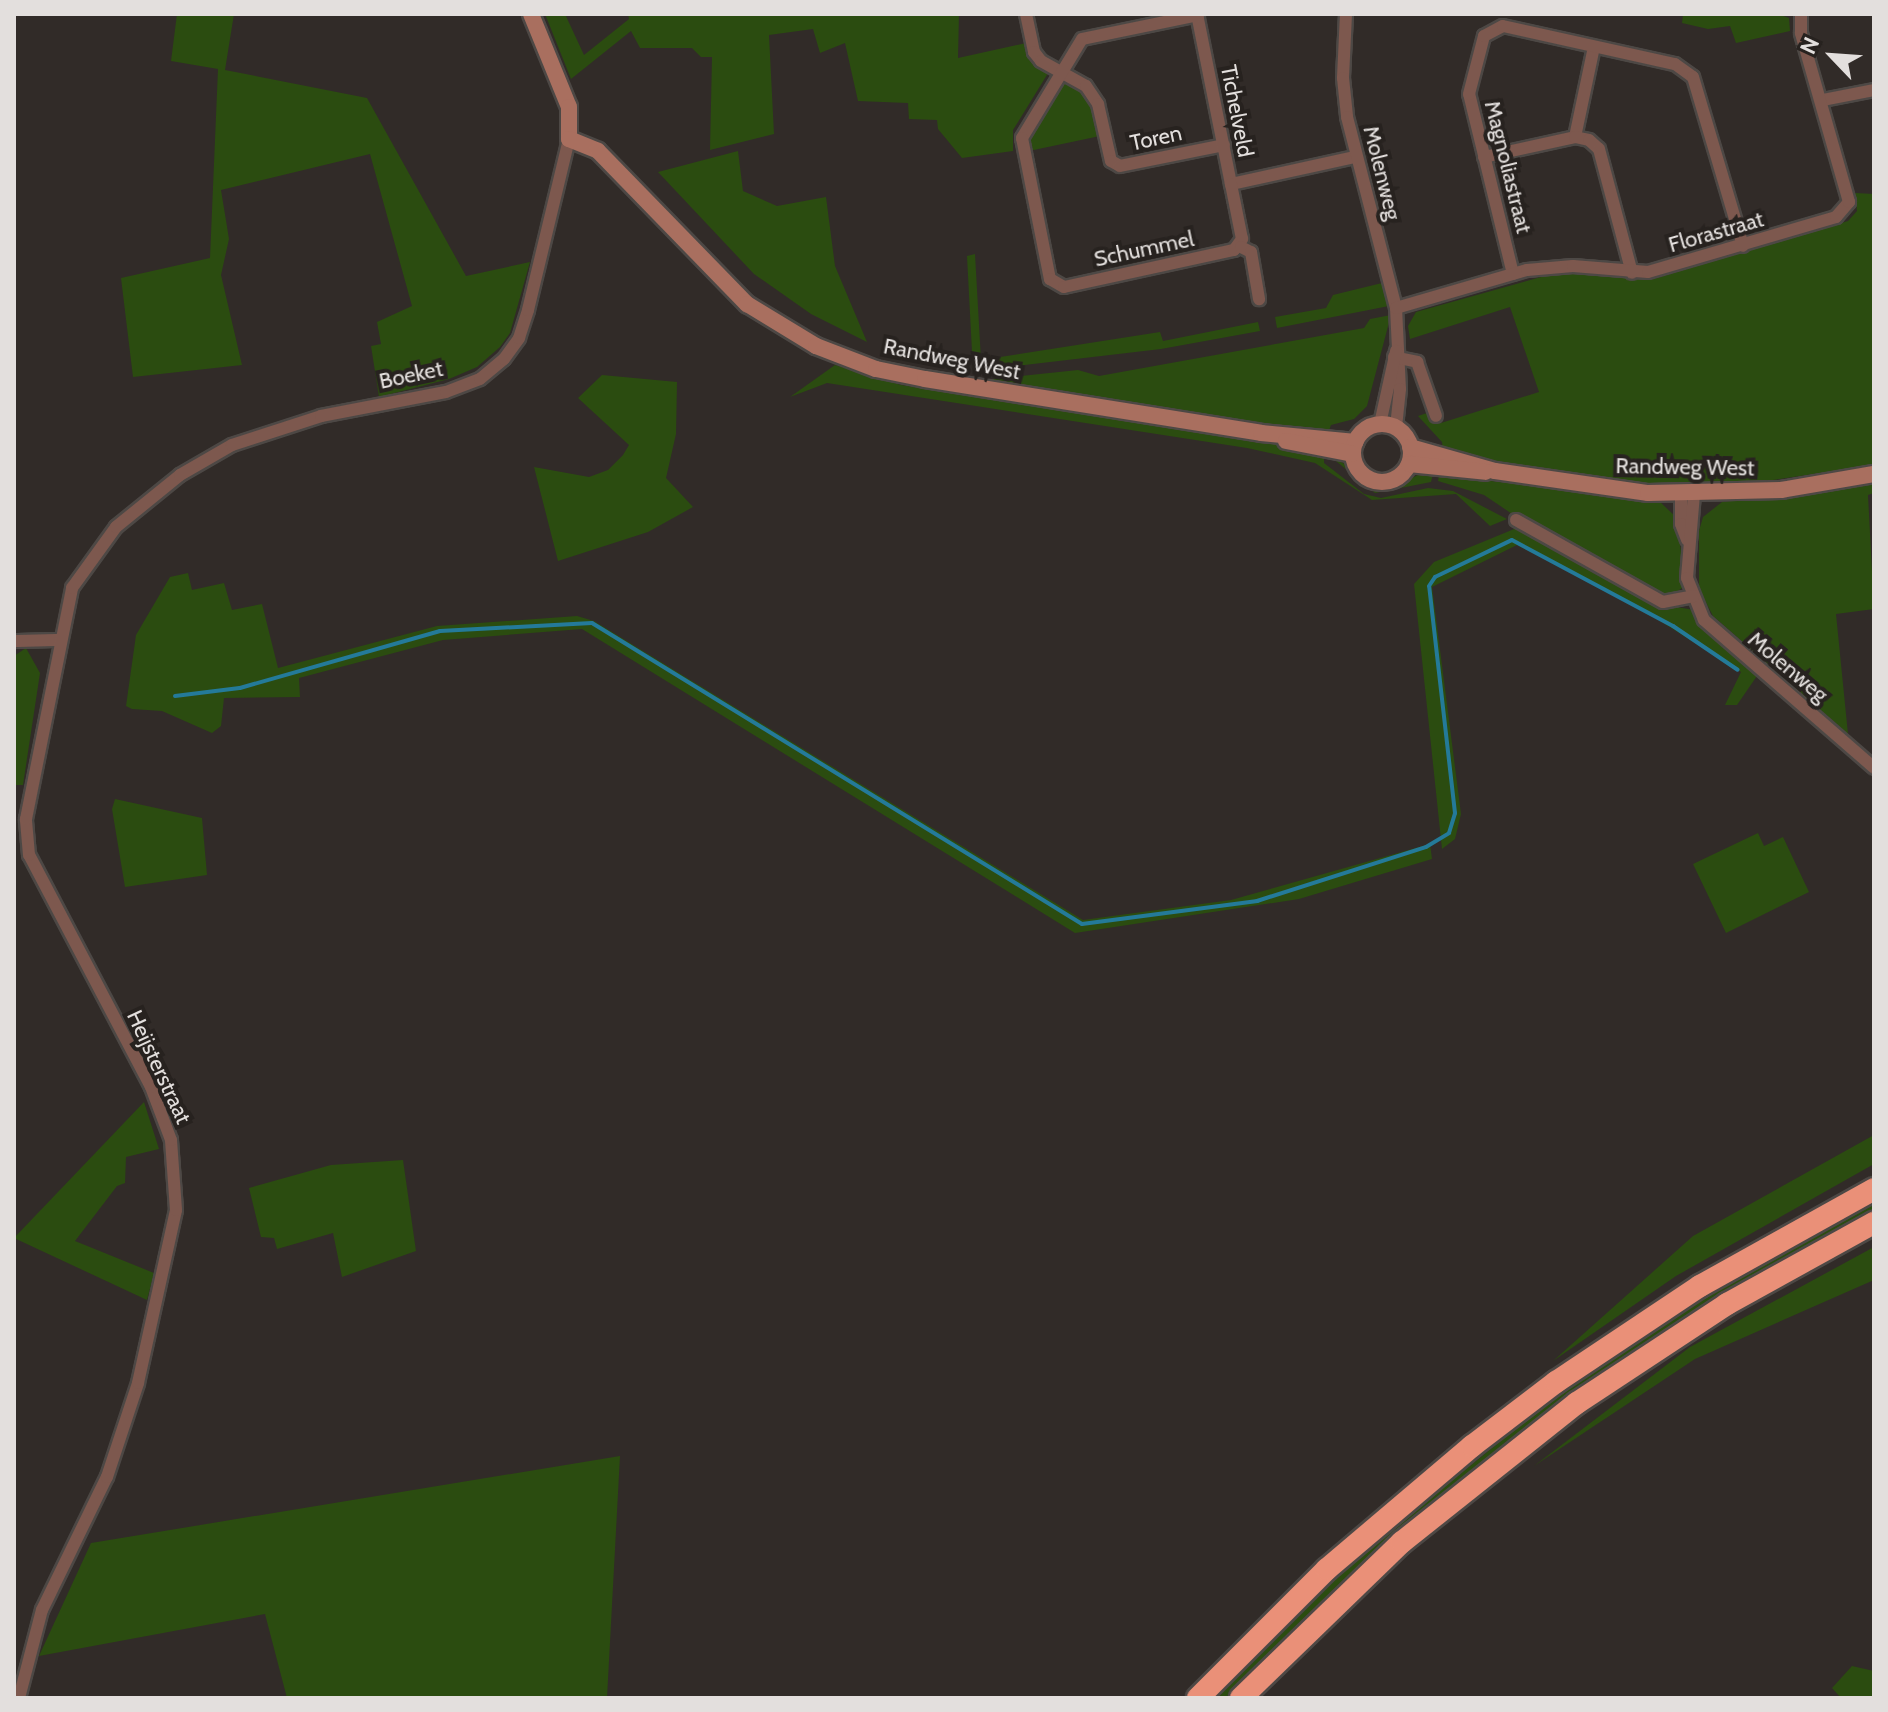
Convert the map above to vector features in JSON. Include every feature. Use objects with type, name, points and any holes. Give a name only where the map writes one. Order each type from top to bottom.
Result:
[{"type":"highway","points":[[1198,1698],[1327,1569],[1520,1409],[1700,1286],[1874,1189]]},
{"type":"highway","points":[[1241,1698],[1402,1542],[1577,1403],[1727,1304],[1874,1223]]},
{"type":"street","name":"Boeket","points":[[59,640],[72,588],[89,561],[116,527],[180,475],[267,430],[446,392],[480,379],[504,359],[519,338],[528,310],[569,139],[569,107],[531,14]]},
{"type":"street","name":"Toren","points":[[1026,14],[1034,52],[1059,73],[1086,86],[1098,104],[1111,161],[1120,166],[1224,145]]},
{"type":"street","name":"Molenweg","points":[[1346,14],[1343,78],[1355,157],[1396,308],[1399,340],[1388,426]]},
{"type":"street","name":"Florastraat","points":[[1396,308],[1513,274],[1573,266],[1632,273],[1743,246],[1836,217],[1849,202],[1823,100],[1801,33],[1801,14]]},
{"type":"street","points":[[1059,73],[1082,39],[1198,15]]},
{"type":"street","name":"Tichelveld","points":[[1198,15],[1231,184],[1355,157]]},
{"type":"street","name":"Magnoliastraat","points":[[1513,274],[1469,94],[1484,36],[1503,26],[1675,64],[1693,77],[1743,246]]},
{"type":"street","points":[[1575,137],[1594,47]]},
{"type":"street","name":"Schummel","points":[[1059,73],[1022,138],[1021,149],[1054,284],[1064,287],[1241,247]]},
{"type":"street","points":[[1823,100],[1874,90]]},
{"type":"street","points":[[1484,157],[1575,137],[1599,149],[1632,273]]},
{"type":"street","name":"Randweg West","points":[[569,139],[598,151],[747,304],[816,346],[876,369],[925,379],[1354,448]]},
{"type":"street","points":[[1231,184],[1241,247],[1251,252],[1259,299]]},
{"type":"street","points":[[1397,357],[1417,362],[1436,416]]},
{"type":"street","points":[[1388,426],[1410,455],[1396,478],[1377,481],[1360,472],[1354,448],[1365,429],[1388,426]]},
{"type":"street","name":"Randweg West","points":[[1410,455],[1479,474],[1495,471],[1688,494],[1781,490],[1874,474]]},
{"type":"street","name":"Molenweg","points":[[1688,494],[1687,540],[1693,596],[1704,620],[1874,768]]},
{"type":"street","points":[[1516,520],[1663,602],[1693,596]]},
{"type":"street","points":[[14,641],[59,640]]},
{"type":"street","name":"Heijsterstraat","points":[[19,1698],[42,1610],[107,1477],[138,1383],[176,1210],[171,1140],[151,1087],[29,855],[26,819],[59,640]]},
{"type":"green space","points":[[177,14],[234,14],[225,70],[367,98],[466,276],[530,262],[510,333],[500,347],[477,367],[449,379],[379,397],[371,346],[381,344],[377,322],[412,306],[370,154],[221,190],[229,239],[221,275],[242,365],[133,377],[121,278],[210,258],[218,69],[171,61]]},
{"type":"green space","points":[[545,14],[565,14],[584,55],[629,19],[628,14],[959,14],[958,58],[1031,42],[1050,70],[1013,130],[1013,151],[962,158],[938,129],[937,120],[909,119],[908,103],[858,101],[845,43],[820,53],[813,29],[769,35],[774,134],[710,150],[712,57],[701,57],[692,48],[640,48],[631,31],[571,79]]},
{"type":"green space","points":[[1683,14],[1778,14],[1789,18],[1790,31],[1736,43],[1730,26],[1708,29],[1682,23]]},
{"type":"green space","points":[[1063,79],[1092,95],[1100,136],[1029,151],[1026,141]]},
{"type":"green space","points":[[738,151],[743,191],[777,206],[826,197],[835,266],[867,342],[811,314],[754,274],[658,172]]},
{"type":"green space","points":[[1855,193],[1874,194],[1874,465],[1766,481],[1642,485],[1443,452],[1442,442],[1418,416],[1430,412],[1441,423],[1539,392],[1510,307],[1410,339],[1408,326],[1416,312],[1566,270],[1650,280],[1848,221],[1857,211]]},
{"type":"green space","points":[[975,254],[981,360],[1160,332],[1163,341],[1258,322],[1260,331],[1161,349],[973,371],[967,256]]},
{"type":"green space","points":[[1382,283],[1389,306],[1277,328],[1275,317],[1326,308],[1333,295]]},
{"type":"green space","points":[[1391,315],[1367,406],[1354,419],[1331,425],[1328,433],[974,381],[1078,370],[1099,376],[1364,328],[1370,319]]},
{"type":"green space","points":[[835,365],[901,385],[1277,444],[1324,456],[1324,463],[1364,494],[1381,498],[1428,488],[1453,491],[1507,519],[1490,526],[1456,494],[1372,500],[1315,463],[1247,448],[827,383],[790,397]]},
{"type":"green space","points":[[602,375],[677,382],[676,434],[666,478],[693,507],[648,532],[558,561],[534,467],[589,477],[608,470],[623,455],[629,445],[578,398]]},
{"type":"green space","points":[[1331,457],[1351,467],[1373,487],[1389,489],[1420,474],[1433,474],[1431,482],[1375,493]]},
{"type":"green space","points":[[1439,475],[1658,500],[1677,518],[1685,586],[1669,597],[1657,592],[1527,524],[1484,495],[1438,481]]},
{"type":"green space","points":[[1874,484],[1874,493],[1868,495],[1874,609],[1836,614],[1848,734],[1713,616],[1699,589],[1699,531],[1703,517],[1722,502]]},
{"type":"green space","points":[[1519,527],[1671,606],[1694,610],[1712,636],[1759,673],[1737,705],[1725,705],[1741,672],[1630,602],[1517,545],[1432,587],[1461,814],[1455,839],[1442,849],[1414,584],[1434,562]]},
{"type":"green space","points":[[188,573],[192,590],[224,583],[232,610],[262,604],[278,668],[437,626],[577,616],[594,621],[1083,920],[1231,900],[1430,844],[1432,859],[1299,899],[1075,933],[582,629],[443,640],[299,678],[300,697],[224,698],[221,726],[212,733],[162,711],[132,709],[126,706],[136,635],[170,577]]},
{"type":"green space","points":[[26,648],[40,673],[23,785],[14,785],[14,656]]},
{"type":"green space","points":[[115,799],[202,818],[207,875],[125,887],[112,809]]},
{"type":"green space","points":[[1758,833],[1764,846],[1783,837],[1809,892],[1726,933],[1693,864]]},
{"type":"green space","points":[[144,1102],[159,1149],[126,1157],[125,1183],[117,1186],[75,1241],[154,1273],[147,1300],[14,1238]]},
{"type":"green space","points":[[1874,1135],[1874,1164],[1676,1276],[1553,1361],[1693,1236]]},
{"type":"green space","points":[[403,1160],[416,1251],[342,1277],[333,1233],[277,1249],[274,1238],[261,1237],[249,1188],[331,1165]]},
{"type":"green space","points":[[1874,1204],[1874,1218],[1412,1524],[1225,1698],[1210,1698],[1344,1567],[1563,1391],[1713,1292]]},
{"type":"green space","points":[[1874,1247],[1874,1280],[1695,1359],[1534,1466],[1690,1347]]},
{"type":"green space","points":[[620,1456],[607,1698],[287,1698],[265,1614],[39,1656],[91,1543]]},
{"type":"green space","points":[[1852,1666],[1874,1671],[1872,1698],[1841,1698],[1832,1688]]},
{"type":"waterway","points":[[175,696],[240,688],[440,631],[592,623],[1082,924],[1257,901],[1426,847],[1449,833],[1455,813],[1429,586],[1435,577],[1512,540],[1673,626],[1738,670]]}]
